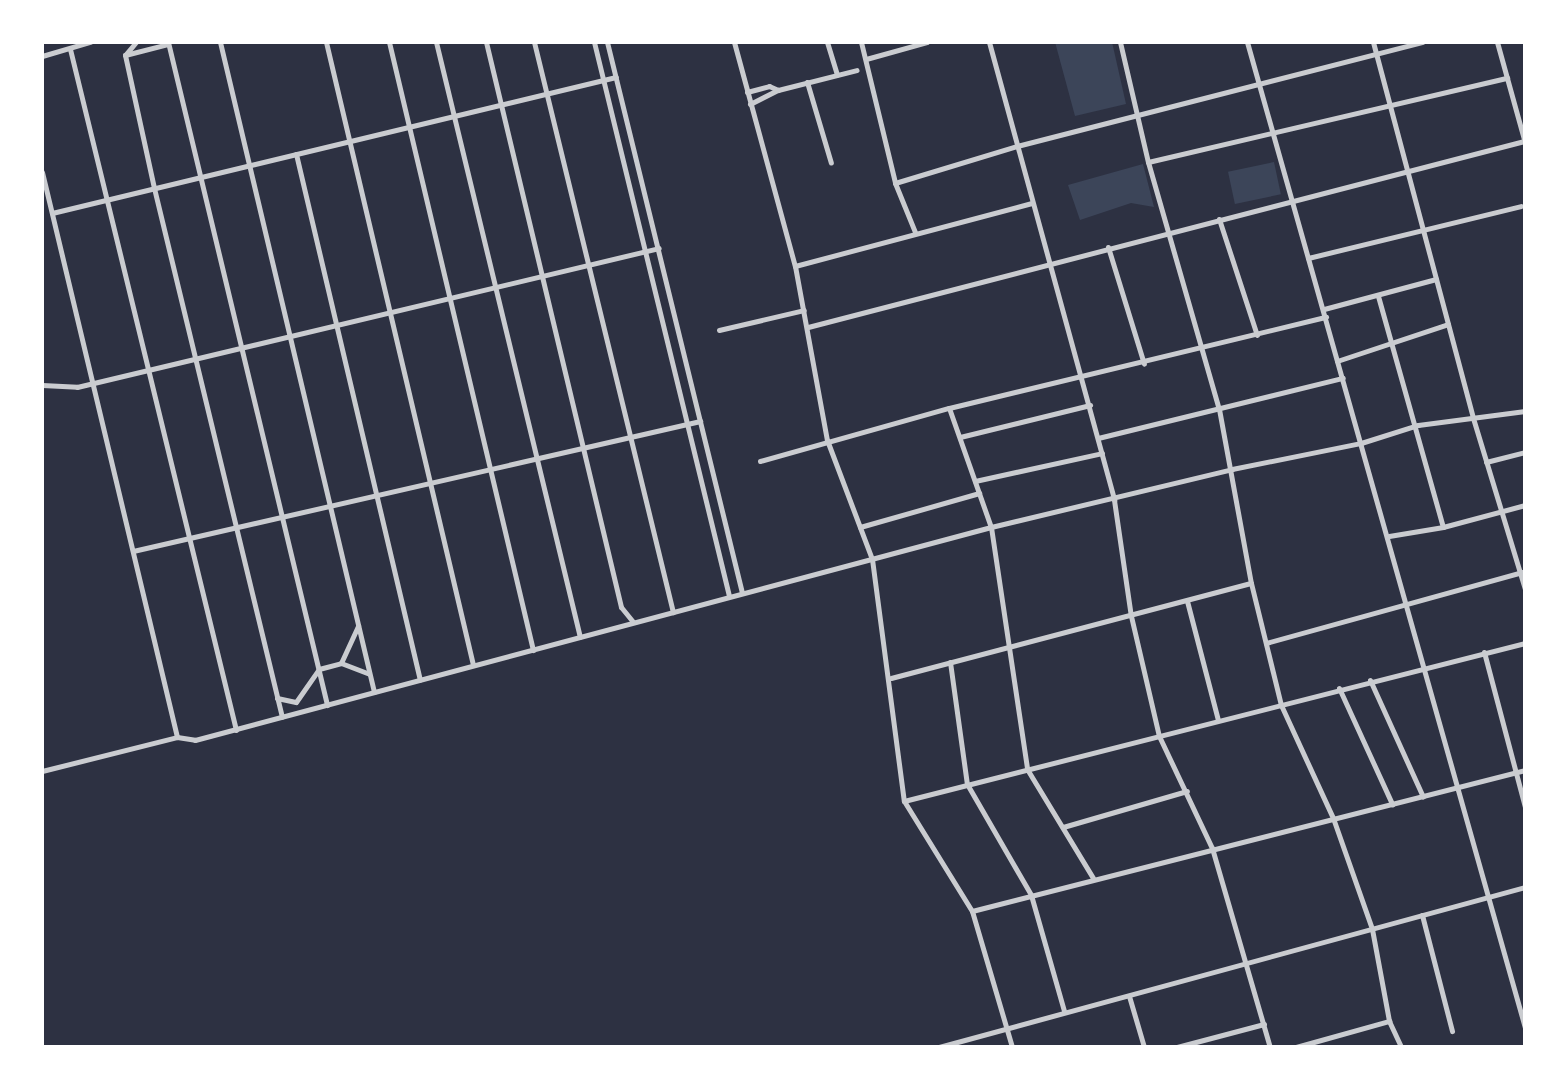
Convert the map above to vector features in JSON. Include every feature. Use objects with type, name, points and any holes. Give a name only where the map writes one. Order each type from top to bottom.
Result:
[{"type":"street","points":[[42,56],[90,42]]},
{"type":"street","points":[[125,55],[136,42]]},
{"type":"street","points":[[220,42],[374,692]]},
{"type":"street","points":[[326,42],[473,666]]},
{"type":"street","points":[[389,42],[488,470],[533,650]]},
{"type":"street","points":[[436,42],[580,637]]},
{"type":"street","points":[[486,42],[621,607],[633,622]]},
{"type":"street","points":[[534,42],[673,612]]},
{"type":"street","points":[[594,42],[729,596]]},
{"type":"street","points":[[607,42],[742,593]]},
{"type":"street","points":[[734,42],[795,266],[827,440],[872,559],[891,678],[904,801],[972,911],[1012,1047]]},
{"type":"street","points":[[827,42],[836,75]]},
{"type":"street","points":[[861,42],[895,183],[915,232]]},
{"type":"street","points":[[866,59],[927,42]]},
{"type":"street","points":[[989,42],[1114,500],[1131,616],[1159,736],[1212,848],[1248,960],[1270,1047]]},
{"type":"street","points":[[1120,42],[1148,162],[1219,409],[1232,468],[1251,583],[1281,705],[1333,818],[1372,929],[1389,1021],[1401,1047]]},
{"type":"street","points":[[1247,42],[1389,536],[1525,1028]]},
{"type":"street","points":[[1373,42],[1473,418],[1500,511],[1523,572],[1525,589]]},
{"type":"street","points":[[895,183],[1017,146],[1423,42]]},
{"type":"street","points":[[808,327],[1108,247],[1525,142],[1497,42]]},
{"type":"street","points":[[125,55],[168,43],[285,516],[327,705]]},
{"type":"street","points":[[70,49],[236,730]]},
{"type":"street","points":[[125,55],[234,528],[282,717]]},
{"type":"street","points":[[750,104],[778,90],[857,70]]},
{"type":"street","points":[[52,213],[616,77]]},
{"type":"street","points":[[1148,162],[1391,109],[1507,78]]},
{"type":"street","points":[[807,82],[831,163]]},
{"type":"street","points":[[747,92],[769,86],[778,90]]},
{"type":"street","points":[[296,154],[420,680]]},
{"type":"street","points":[[42,172],[177,737]]},
{"type":"street","points":[[795,266],[1032,203]]},
{"type":"street","points":[[1308,258],[1521,206]]},
{"type":"street","points":[[1219,219],[1256,335]]},
{"type":"street","points":[[1108,247],[1144,364]]},
{"type":"street","points":[[42,386],[77,387],[659,248]]},
{"type":"street","points":[[1324,309],[1436,279]]},
{"type":"street","points":[[1378,296],[1418,425],[1443,527]]},
{"type":"street","points":[[719,330],[804,310]]},
{"type":"street","points":[[760,461],[827,440],[950,408],[1083,379],[1326,317]]},
{"type":"street","points":[[1337,361],[1448,324]]},
{"type":"street","points":[[1098,438],[1343,378]]},
{"type":"street","points":[[960,437],[1090,405]]},
{"type":"street","points":[[950,408],[991,527],[1027,769],[1093,878]]},
{"type":"street","points":[[42,771],[177,737],[195,740],[236,730],[991,527],[1114,500],[1232,468],[1362,443],[1418,425],[1525,411]]},
{"type":"street","points":[[134,551],[700,421]]},
{"type":"street","points":[[1486,462],[1525,452]]},
{"type":"street","points":[[975,481],[1102,453]]},
{"type":"street","points":[[860,527],[979,493]]},
{"type":"street","points":[[1389,536],[1443,527],[1525,505]]},
{"type":"street","points":[[1266,643],[1523,572]]},
{"type":"street","points":[[891,678],[1251,583]]},
{"type":"street","points":[[1187,601],[1219,720]]},
{"type":"street","points":[[341,663],[358,626]]},
{"type":"street","points":[[904,801],[1281,705],[1425,665],[1525,643]]},
{"type":"street","points":[[1484,652],[1525,807]]},
{"type":"street","points":[[950,662],[967,784],[1031,895],[1065,1011]]},
{"type":"street","points":[[277,698],[296,702],[319,669],[341,663],[369,674]]},
{"type":"street","points":[[1370,680],[1423,797]]},
{"type":"street","points":[[1339,688],[1392,804]]},
{"type":"street","points":[[972,911],[1525,770]]},
{"type":"street","points":[[1063,827],[1187,791]]},
{"type":"street","points":[[939,1047],[1006,1026],[1129,996],[1248,960],[1525,887]]},
{"type":"street","points":[[1422,915],[1452,1031]]},
{"type":"street","points":[[1129,996],[1144,1047]]},
{"type":"street","points":[[1296,1047],[1389,1021]]},
{"type":"street","points":[[1177,1047],[1264,1024]]},
{"type":"shaded area","points":[[1055,42],[1112,42],[1126,104],[1075,116]]},
{"type":"shaded area","points":[[1274,162],[1281,194],[1235,204],[1228,172]]},
{"type":"shaded area","points":[[1143,164],[1154,207],[1131,203],[1080,220],[1068,185]]}]
